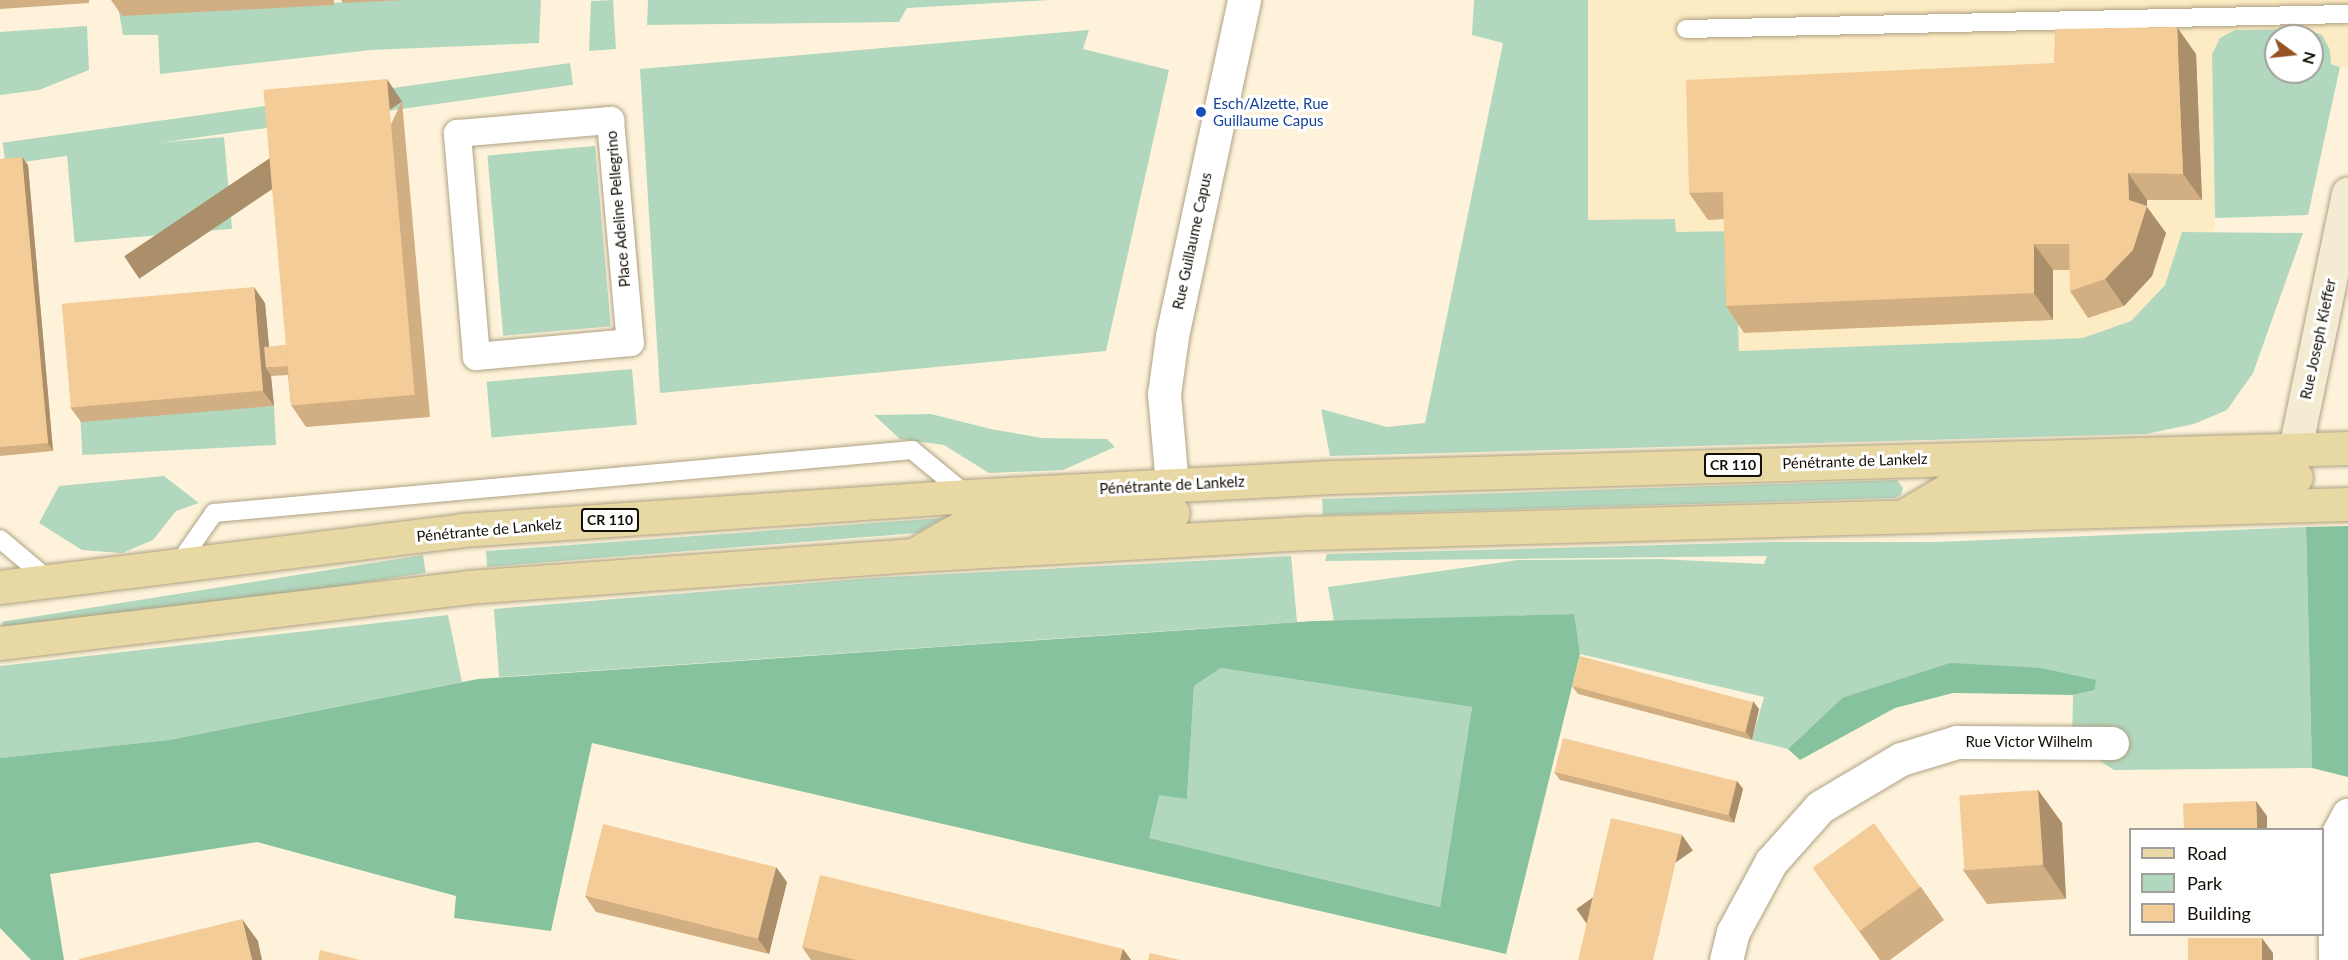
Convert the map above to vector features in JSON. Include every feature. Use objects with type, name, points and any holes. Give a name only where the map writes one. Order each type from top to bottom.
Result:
[{"type":"main road","name":"Rue Joseph Kieffer","points":[[2296,477],[2348,193]]},
{"type":"main road","name":"Pénétrante de Lankelz","points":[[0,587],[461,530],[968,496],[1173,513],[1310,533],[1904,516],[2296,477],[2348,448]]},
{"type":"main road","name":"Pénétrante de Lankelz","points":[[0,643],[467,586],[913,555],[1173,513],[1332,477],[2296,477],[2348,504]]},
{"type":"street","name":"Rue Guillaume Capus","points":[[1173,513],[1164,394],[1172,336],[1244,0]]},
{"type":"street","name":"Place Adeline Pellegrino","points":[[610,120],[630,342],[476,356],[457,133],[610,120]]},
{"type":"street","name":"Rue Victor Wilhelm","points":[[1726,960],[1733,932],[1771,862],[1820,807],[1901,759],[1957,742],[2112,743]]},
{"type":"street","points":[[2335,960],[2334,842],[2348,815]]},
{"type":"lane","points":[[1686,29],[2348,14]]},
{"type":"lane","points":[[177,566],[214,513],[912,450],[968,496]]},
{"type":"lane","points":[[0,539],[50,581]]},
{"type":"shaded area","points":[[1588,0],[2348,0],[2348,68],[2331,64],[2330,50],[2324,45],[2324,24],[2264,24],[2264,33],[2220,38],[2212,54],[2215,231],[2182,233],[2165,285],[2131,321],[2083,338],[1739,351],[1735,231],[1676,232],[1675,219],[1588,221]]},
{"type":"green space","points":[[396,0],[541,0],[539,43],[371,50],[160,74],[158,35],[123,35],[119,12]]},
{"type":"green space","points":[[613,0],[616,49],[589,51],[591,1]]},
{"type":"green space","points":[[648,0],[1050,0],[907,8],[899,22],[647,25]]},
{"type":"green space","points":[[1474,0],[1588,0],[1588,220],[1675,219],[1676,232],[1735,231],[1739,351],[2083,338],[2131,321],[2165,285],[2182,232],[2303,233],[2253,373],[2227,410],[2194,424],[2146,434],[1330,456],[1321,409],[1387,427],[1425,423],[1503,43],[1472,35]]},
{"type":"green space","points":[[87,26],[89,70],[39,90],[0,95],[0,32]]},
{"type":"green space","points":[[1089,30],[1083,49],[1169,70],[1106,351],[660,393],[640,69]]},
{"type":"green space","points":[[2235,30],[2264,30],[2264,84],[2324,84],[2324,39],[2330,50],[2331,64],[2340,67],[2308,215],[2215,218],[2212,54],[2220,38]]},
{"type":"green space","points":[[570,63],[573,85],[6,165],[3,143]]},
{"type":"green space","points":[[224,137],[232,229],[75,242],[67,151]]},
{"type":"green space","points":[[595,146],[611,326],[503,336],[487,155]]},
{"type":"green space","points":[[632,369],[637,425],[491,438],[487,382]]},
{"type":"green space","points":[[274,406],[276,445],[82,455],[80,416]]},
{"type":"green space","points":[[931,414],[991,429],[1042,438],[1107,439],[1115,447],[1063,470],[989,473],[944,445],[900,439],[874,415]]},
{"type":"green space","points":[[164,476],[199,503],[176,511],[153,540],[122,553],[82,550],[39,523],[59,486]]},
{"type":"green space","points":[[1897,480],[1903,488],[1901,495],[1895,498],[1323,515],[1322,499]]},
{"type":"green space","points":[[943,518],[917,533],[487,567],[486,551]]},
{"type":"green space","points":[[2348,526],[2348,777],[2312,768],[2306,527]]},
{"type":"green space","points":[[2306,527],[2312,768],[2114,770],[2072,743],[2073,695],[2095,690],[2096,680],[1842,698],[1788,749],[1752,740],[1764,697],[1580,654],[1573,614],[1334,621],[1328,587],[1518,560],[1659,559],[1764,564],[1767,556],[1325,561],[1327,554],[1773,542],[1937,542]]},
{"type":"green space","points":[[423,555],[426,573],[5,639],[2,622]]},
{"type":"green space","points":[[1291,556],[1297,622],[499,677],[494,609],[871,578]]},
{"type":"green space","points":[[1574,614],[1580,654],[1506,954],[592,743],[551,931],[454,918],[456,896],[257,842],[50,874],[64,960],[31,960],[0,928],[0,758],[169,740],[478,679],[1314,621]],"holes":[[[1221,668],[1472,707],[1440,907],[1149,838],[1159,795],[1187,799],[1194,686]]]},
{"type":"green space","points":[[448,615],[462,682],[169,740],[0,758],[0,666]]},
{"type":"green space","points":[[1950,663],[2041,668],[2096,680],[2095,690],[2073,695],[1953,693],[1895,708],[1800,760],[1788,749],[1842,698]]},
{"type":"green space","points":[[1221,668],[1472,707],[1440,907],[1148,838],[1159,794],[1187,798],[1194,686]]},
{"type":"building","points":[[2177,27],[2183,174],[2128,173],[2129,200],[2147,206],[2133,250],[2105,279],[2070,291],[2069,244],[2034,244],[2034,293],[1726,306],[1723,192],[1689,193],[1686,80],[2054,63],[2055,29]]},
{"type":"building","points":[[387,79],[415,395],[291,406],[263,90]]},
{"type":"building","points":[[22,157],[48,443],[0,447],[0,159]]},
{"type":"building","points":[[254,287],[263,391],[71,407],[62,304]]},
{"type":"building","points":[[286,345],[288,366],[266,368],[264,347]]},
{"type":"building","points":[[1580,656],[1753,702],[1745,732],[1572,686]]},
{"type":"building","points":[[1563,738],[1737,781],[1728,815],[1555,772]]},
{"type":"building","points":[[2038,790],[2043,865],[1964,870],[1959,796]]},
{"type":"building","points":[[2256,801],[2257,828],[2184,828],[2183,804]]},
{"type":"building","points":[[1611,818],[1682,834],[1653,960],[1578,960]]},
{"type":"building","points":[[1874,823],[1920,887],[1859,932],[1813,868]]},
{"type":"building","points":[[603,824],[776,867],[758,939],[585,896]]},
{"type":"building","points":[[820,875],[1123,949],[1120,960],[856,960],[802,947]]},
{"type":"building","points":[[242,919],[252,960],[79,960],[79,959]]},
{"type":"building","points":[[2188,938],[2262,938],[2262,960],[2188,960]]},
{"type":"building","points":[[320,950],[360,960],[318,960]]},
{"type":"building","points":[[1150,953],[1180,960],[1148,960]]},
{"type":"place","name":"Esch/Alzette, Rue Guillaume Capus","points":[[1201,112]]}]
